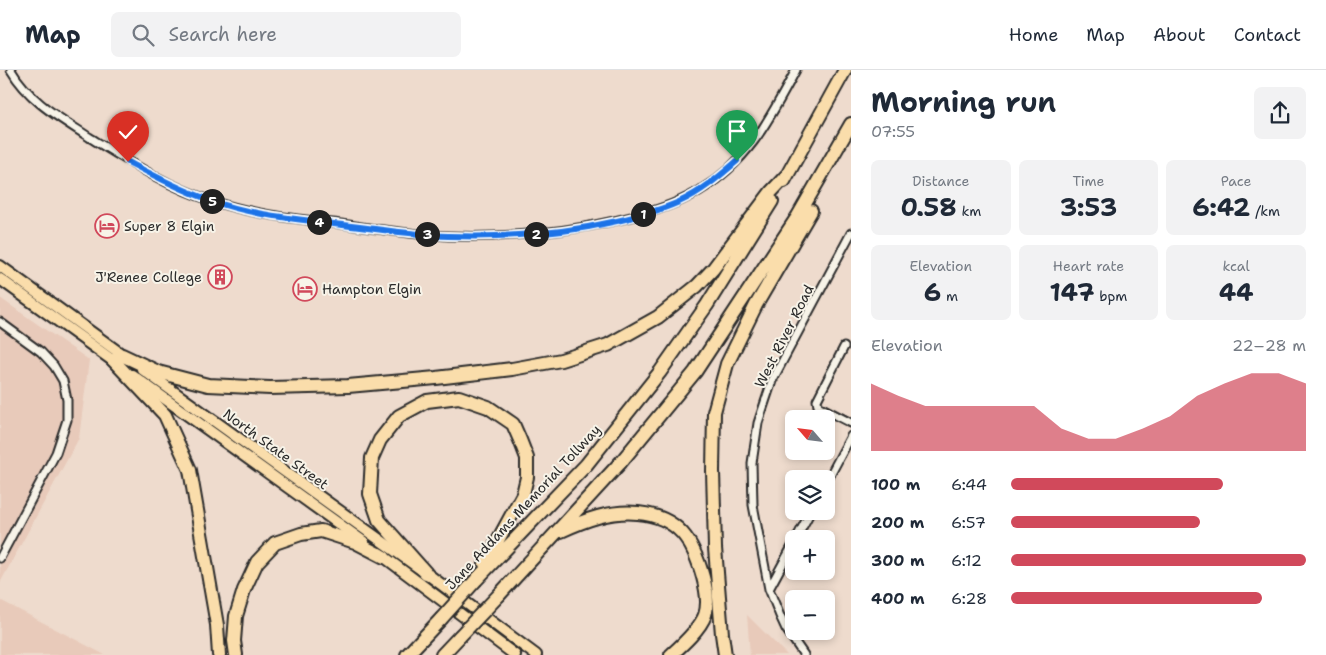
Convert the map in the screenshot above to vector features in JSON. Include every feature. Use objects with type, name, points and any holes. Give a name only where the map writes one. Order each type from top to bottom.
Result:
[{"type":"highway","name":"Jane Addams Memorial Tollway","points":[[408,653],[586,465],[660,372],[739,256],[788,174],[845,70]]},
{"type":"highway","points":[[442,655],[622,462],[695,372],[798,216],[851,124]]},
{"type":"highway","points":[[725,655],[715,548],[712,471],[714,412],[727,364],[756,305],[835,170],[851,132]]},
{"type":"highway","points":[[118,358],[158,372],[208,385],[270,388],[348,386],[436,378],[512,369],[561,360],[608,345],[658,317],[697,286],[713,269],[771,192],[788,174]]},
{"type":"highway","points":[[118,358],[165,415],[190,470],[217,625],[219,655]]},
{"type":"highway","points":[[426,573],[379,520],[370,494],[372,458],[380,440],[400,416],[428,401],[459,398],[488,407],[513,424],[527,458],[527,477],[523,494],[476,580]]},
{"type":"highway","points":[[557,533],[583,521],[624,512],[639,513],[657,518],[672,524],[683,533],[697,556],[704,582],[707,607],[705,616],[699,624],[670,655]]},
{"type":"highway","points":[[236,655],[234,641],[236,616],[244,590],[257,562],[275,543],[302,534],[321,531],[355,542],[384,557]]},
{"type":"highway","points":[[451,655],[460,636]]},
{"type":"main road","name":"North State Street","points":[[0,266],[118,358],[515,655]]},
{"type":"main road","name":"North State Street","points":[[0,278],[426,573],[536,655]]},
{"type":"street","points":[[11,70],[24,88],[57,117],[128,162],[210,201],[243,210],[283,217],[400,232],[448,236],[504,236],[546,233],[597,225],[651,212],[678,202],[698,192],[720,177],[752,145],[772,114],[796,70]]},
{"type":"street","name":"West River Road","points":[[804,655],[786,629],[769,589],[753,505],[752,463],[758,423],[772,381],[851,234]]},
{"type":"street","points":[[0,322],[41,352],[54,366],[62,381],[67,400],[67,420],[56,453],[0,558]]},
{"type":"street","points":[[844,347],[817,400],[818,406],[851,423]]},
{"type":"street","points":[[833,470],[851,436]]},
{"type":"street","points":[[769,589],[785,560]]},
{"type":"shaded area","points":[[0,298],[89,360],[79,438],[0,583]]},
{"type":"shaded area","points":[[0,600],[105,655],[0,655]]},
{"type":"shaded area","points":[[747,615],[787,655],[750,655]]},
{"type":"place","name":"Super 8 Elgin","points":[[107,226]]},
{"type":"place","name":"J'Renee College","points":[[220,277]]},
{"type":"place","name":"Hampton Elgin","points":[[305,289]]},
{"type":"route","points":[[128,162],[210,201],[243,210],[400,232],[448,236],[504,236],[546,233],[597,225],[651,212],[698,192],[720,177],[737,161]]}]
